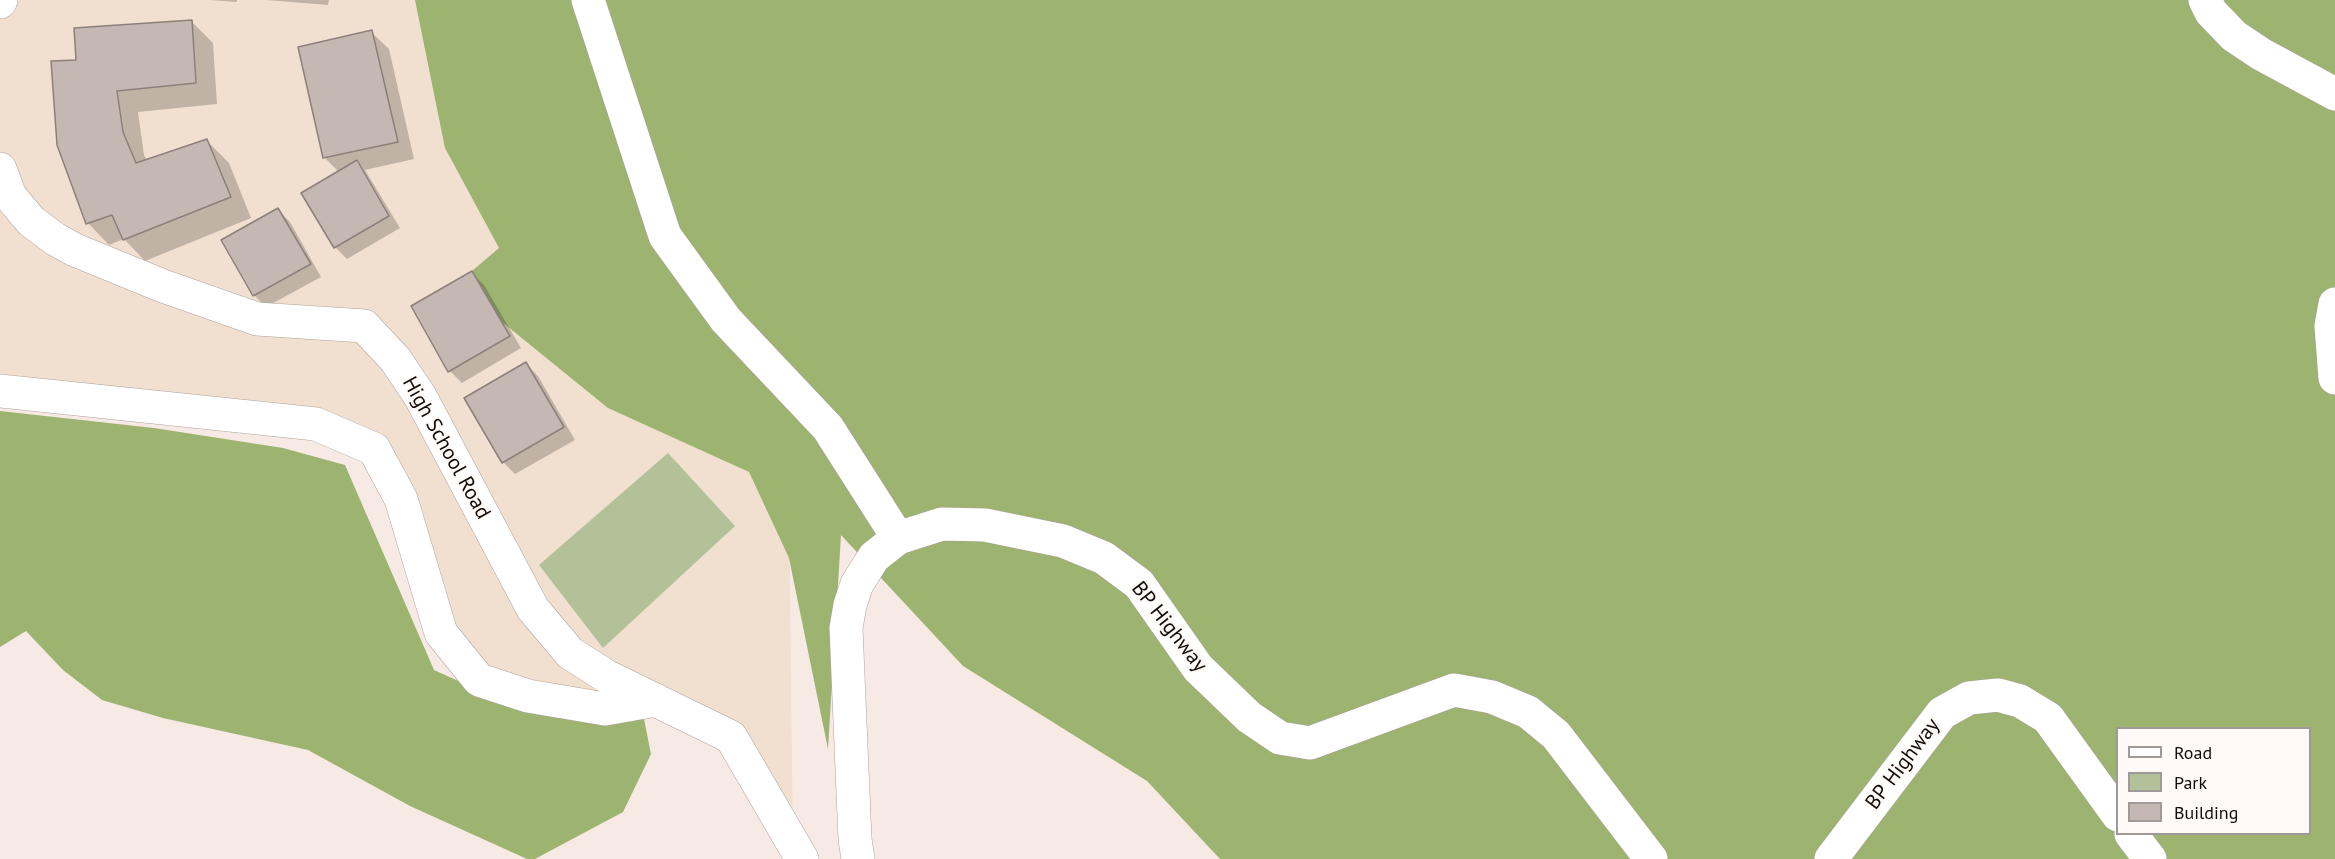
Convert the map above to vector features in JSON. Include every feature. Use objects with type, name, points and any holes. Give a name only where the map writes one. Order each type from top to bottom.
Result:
[{"type":"main road","points":[[588,0],[665,236],[726,320],[828,428],[898,538]]},
{"type":"main road","points":[[2205,0],[2211,12],[2234,36],[2261,54],[2335,94]]},
{"type":"main road","name":"High School Road","points":[[0,170],[10,196],[31,221],[55,239],[75,250],[257,319],[364,326],[395,359],[420,396],[533,609],[570,653],[606,676],[731,737],[802,859]]},
{"type":"main road","points":[[2335,304],[2331,326],[2335,378]]},
{"type":"main road","points":[[0,391],[316,424],[374,449],[401,499],[441,633],[479,680],[528,696],[605,709],[656,700]]},
{"type":"main road","name":"BP Highway","points":[[858,859],[855,839],[846,628],[850,604],[857,584],[874,557],[898,538],[942,524],[985,525],[1063,541],[1104,558],[1139,584],[1198,668],[1249,717],[1280,738],[1310,743],[1454,690],[1492,697],[1528,712],[1556,735],[1651,859]]},
{"type":"main road","name":"BP Highway","points":[[1830,859],[1942,712],[1969,698],[1998,695],[2020,701],[2048,718],[2116,812]]},
{"type":"main road","points":[[2132,835],[2150,859]]},
{"type":"shaded area","points":[[0,0],[546,0],[788,435],[793,843],[695,719],[467,665],[396,515],[343,435],[0,389]]},
{"type":"green space","points":[[415,0],[2335,0],[2335,859],[1220,859],[1147,781],[963,666],[841,535],[828,749],[789,558],[749,472],[608,408],[502,322],[472,271],[499,248],[445,148]]},
{"type":"green space","points":[[0,411],[154,428],[283,448],[345,465],[434,670],[496,698],[567,719],[644,719],[651,754],[623,812],[535,859],[527,859],[410,806],[308,750],[163,718],[102,700],[63,670],[26,631],[0,647]]},
{"type":"green space","points":[[668,453],[735,526],[603,648],[539,565]]},
{"type":"building","points":[[192,20],[196,83],[117,91],[123,132],[136,163],[207,139],[231,197],[123,240],[112,215],[86,224],[57,145],[51,61],[76,60],[74,28]]},
{"type":"building","points":[[372,30],[398,142],[323,158],[298,47]]},
{"type":"building","points":[[357,160],[389,216],[334,248],[301,193]]},
{"type":"building","points":[[278,208],[311,264],[253,296],[221,240]]},
{"type":"building","points":[[472,271],[510,336],[448,372],[411,306]]},
{"type":"building","points":[[526,362],[564,427],[502,463],[464,398]]}]
